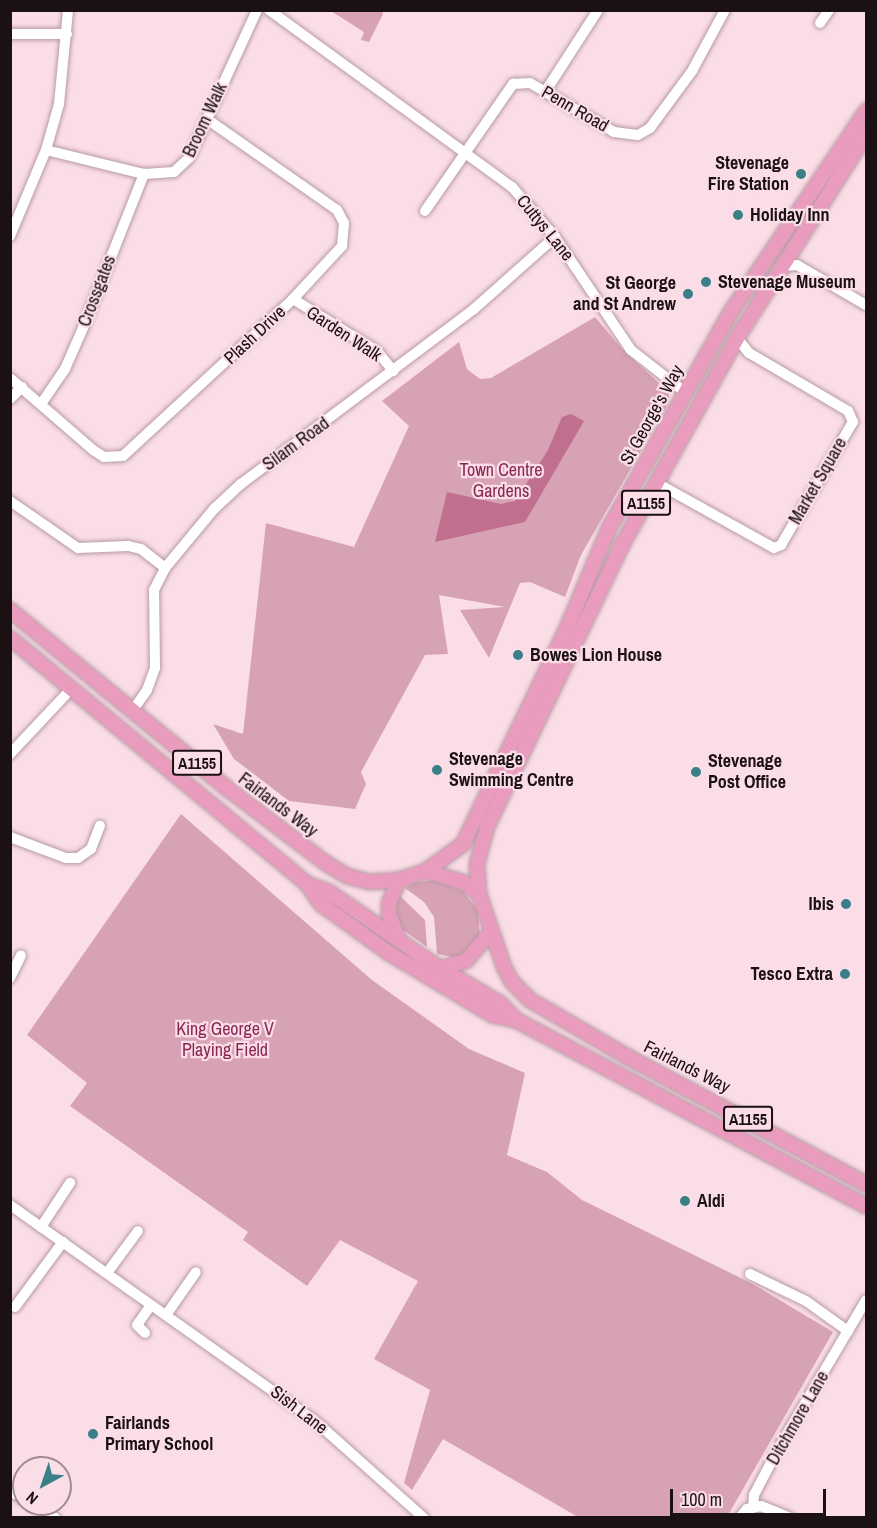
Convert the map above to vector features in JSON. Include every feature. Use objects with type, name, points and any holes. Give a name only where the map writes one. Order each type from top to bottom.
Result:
[{"type":"main road","name":"St George's Way","points":[[426,871],[455,853],[469,834],[567,628],[609,528],[750,282],[867,111]]},
{"type":"main road","name":"St George's Way","points":[[479,894],[477,864],[487,827],[596,598],[737,338],[782,266],[862,152],[867,135]]},
{"type":"main road","name":"Fairlands Way","points":[[10,610],[324,862],[347,876],[370,882],[399,880],[426,871]]},
{"type":"main road","name":"A1155","points":[[10,638],[307,884],[321,904],[414,969],[492,1015],[516,1020],[867,1206]]},
{"type":"main road","points":[[426,871],[449,875],[479,894]]},
{"type":"main road","points":[[399,880],[389,903],[389,914],[399,941]]},
{"type":"main road","name":"A1155","points":[[307,884],[329,892],[399,941],[501,1004],[516,1020]]},
{"type":"main road","name":"Fairlands Way","points":[[479,894],[490,933],[512,982],[530,1000],[628,1057],[867,1184]]},
{"type":"main road","points":[[443,968],[466,960],[490,933]]},
{"type":"street","points":[[10,236],[46,150],[59,104],[68,10]]},
{"type":"street","name":"Broom Walk","points":[[46,150],[158,176],[179,169],[189,158],[257,10]]},
{"type":"street","name":"Cuttys Lane","points":[[269,10],[466,151],[512,188],[555,237],[631,350],[685,392]]},
{"type":"street","points":[[545,92],[598,10]]},
{"type":"street","name":"Penn Road","points":[[466,151],[513,84],[524,81],[620,135],[644,132],[692,70],[725,10]]},
{"type":"street","points":[[820,22],[829,10]]},
{"type":"street","points":[[10,34],[67,34]]},
{"type":"street","name":"Plash Drive","points":[[10,378],[104,458],[123,456],[293,299],[342,246],[344,223],[337,210],[207,119]]},
{"type":"street","points":[[425,211],[466,151]]},
{"type":"street","name":"Crossgates","points":[[41,404],[64,369],[83,328],[144,174]]},
{"type":"street","name":"Silam Road","points":[[133,710],[147,690],[154,668],[154,590],[165,568],[241,483],[473,310],[555,237]]},
{"type":"street","points":[[782,266],[797,265],[867,305]]},
{"type":"street","name":"Garden Walk","points":[[293,299],[377,351],[393,371]]},
{"type":"street","name":"Market Square","points":[[657,483],[774,548],[781,545],[853,422],[848,411],[749,353],[737,338]]},
{"type":"street","points":[[10,399],[21,387]]},
{"type":"street","points":[[10,501],[78,548],[128,546],[141,549],[165,568]]},
{"type":"street","points":[[10,754],[71,689]]},
{"type":"street","points":[[10,837],[66,858],[78,858],[91,849],[100,826]]},
{"type":"street","points":[[10,978],[21,955]]},
{"type":"street","points":[[41,1227],[70,1183]]},
{"type":"street","name":"Sish Lane","points":[[10,1205],[314,1420],[424,1518]]},
{"type":"street","points":[[107,1273],[138,1231]]},
{"type":"street","points":[[15,1307],[63,1242]]},
{"type":"street","points":[[166,1315],[196,1272]]},
{"type":"street","points":[[750,1274],[806,1301],[848,1331]]},
{"type":"street","name":"Ditchmore Lane","points":[[753,1507],[754,1495],[778,1449],[867,1300]]},
{"type":"street","points":[[146,1333],[137,1325],[151,1305]]},
{"type":"street","points":[[739,1518],[753,1507],[770,1508],[789,1518]]},
{"type":"green space","points":[[331,11],[382,11],[383,14],[369,42],[361,40],[364,32]]},
{"type":"green space","name":"Town Centre Gardens","points":[[595,317],[624,351],[669,392],[669,402],[581,555],[565,597],[530,582],[520,583],[489,658],[460,610],[505,607],[439,595],[448,654],[425,655],[361,772],[366,784],[355,809],[289,801],[234,759],[213,724],[243,734],[266,523],[354,547],[409,426],[382,401],[459,342],[467,369],[480,379],[491,378]]},
{"type":"green space","name":"King George V Playing Field","points":[[181,814],[372,980],[469,1049],[525,1073],[507,1155],[547,1172],[582,1200],[753,1284],[833,1332],[727,1517],[578,1517],[443,1439],[412,1490],[404,1483],[430,1390],[374,1359],[418,1281],[340,1240],[307,1286],[243,1240],[248,1232],[70,1106],[87,1083],[27,1035]]},
{"type":"green space","points":[[434,880],[462,890],[478,910],[480,938],[458,958],[437,954],[434,917],[424,902],[405,888],[413,883]]},
{"type":"green space","points":[[399,895],[425,920],[427,947],[399,927],[395,905]]},
{"type":"shaded area","points":[[571,414],[584,421],[525,522],[435,542],[447,492],[501,504],[515,501],[548,450],[562,417]]},
{"type":"place","name":"Stevenage Fire Station","points":[[801,174]]},
{"type":"place","name":"Holiday Inn","points":[[738,215]]},
{"type":"place","name":"Stevenage Museum","points":[[706,282]]},
{"type":"place","name":"St George and St Andrew","points":[[688,294]]},
{"type":"place","name":"Bowes Lion House","points":[[518,655]]},
{"type":"place","name":"Stevenage Swimming Centre","points":[[437,770]]},
{"type":"place","name":"Stevenage Post Office","points":[[696,772]]},
{"type":"place","name":"Ibis","points":[[846,904]]},
{"type":"place","name":"Tesco Extra","points":[[845,974]]},
{"type":"place","name":"Aldi","points":[[685,1201]]},
{"type":"place","name":"Fairlands Primary School","points":[[93,1434]]}]
